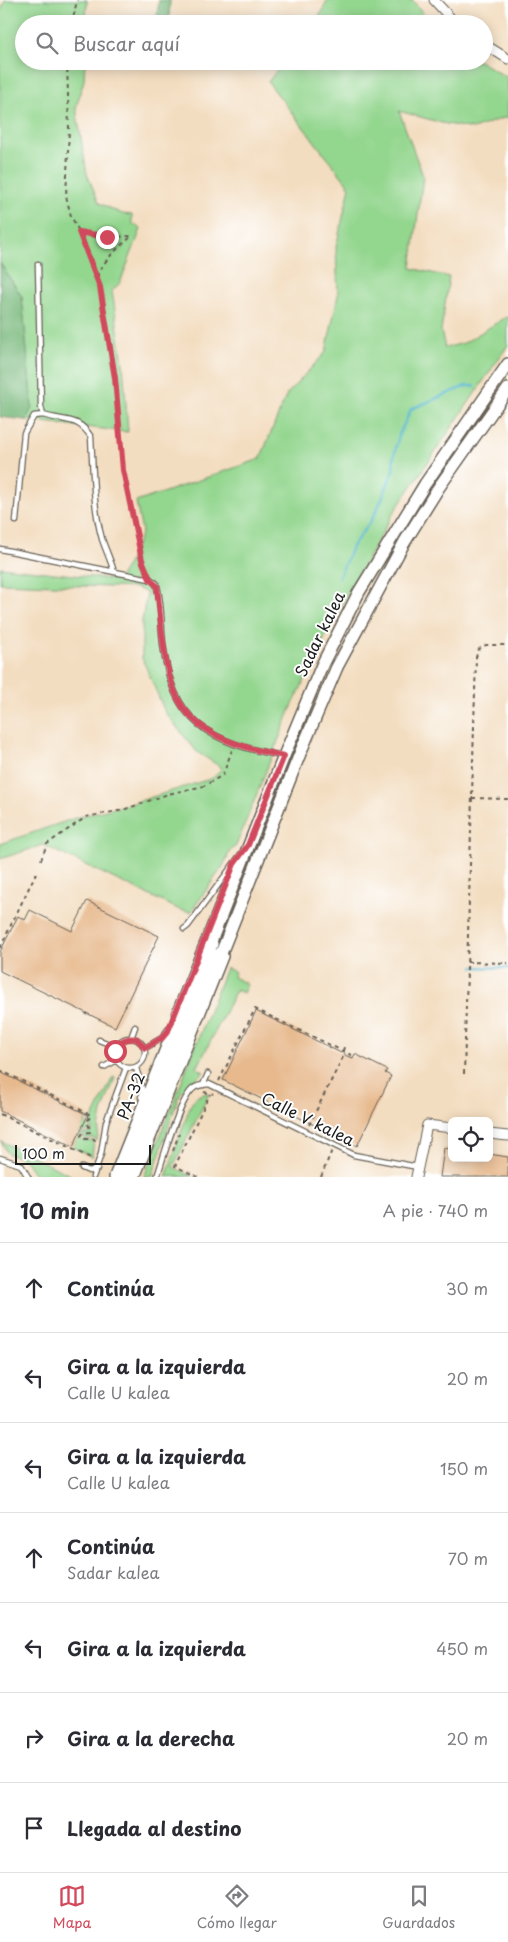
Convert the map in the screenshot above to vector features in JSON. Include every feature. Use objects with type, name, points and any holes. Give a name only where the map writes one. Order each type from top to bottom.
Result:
[{"type":"highway","name":"PA-32","points":[[123,1176],[210,944]]},
{"type":"highway","name":"PA-32","points":[[123,1176],[220,956]]},
{"type":"street","points":[[434,0],[448,15]]},
{"type":"street","points":[[493,50],[508,59]]},
{"type":"street","name":"Sadar kalea","points":[[210,944],[248,845],[322,665],[358,592],[425,484],[508,364]]},
{"type":"street","name":"Sadar kalea","points":[[220,956],[337,667],[378,588],[439,487],[508,389]]},
{"type":"street","points":[[284,756],[297,762]]},
{"type":"street","points":[[416,1177],[427,1125],[448,1128]]},
{"type":"street","points":[[493,1134],[508,1136]]},
{"type":"lane","points":[[38,264],[41,407],[43,415]]},
{"type":"lane","points":[[16,521],[24,433],[34,416],[43,415],[78,422],[85,427],[91,437],[96,509],[102,540],[111,559],[114,572]]},
{"type":"lane","points":[[0,549],[150,579],[157,586],[166,666],[172,689],[180,704],[197,725],[214,736],[233,744],[284,756]]},
{"type":"lane","points":[[184,929],[248,845]]},
{"type":"lane","points":[[145,1048],[162,1038],[168,1031],[234,864]]},
{"type":"lane","points":[[131,1038],[135,1027]]},
{"type":"lane","points":[[131,1038],[142,1043],[145,1048],[145,1058],[136,1068],[126,1068],[117,1060],[115,1051],[122,1040],[131,1038]]},
{"type":"lane","points":[[99,1040],[117,1046]]},
{"type":"lane","points":[[104,1067],[117,1060]]},
{"type":"lane","points":[[93,1177],[97,1169],[106,1122],[126,1068]]},
{"type":"lane","points":[[136,1068],[143,1092],[140,1100]]},
{"type":"lane","points":[[157,1177],[183,1101],[193,1088],[203,1085],[208,1074]]},
{"type":"lane","name":"Calle V kalea","points":[[203,1085],[209,1084],[354,1156],[418,1167]]},
{"type":"lane","points":[[120,1149],[123,1176]]},
{"type":"lane","points":[[0,1158],[21,1165],[28,1177]]},
{"type":"lane","points":[[82,1168],[89,1171],[97,1169]]},
{"type":"path","points":[[75,15],[77,0]]},
{"type":"path","points":[[67,70],[69,129],[66,196],[71,216],[100,287],[115,378],[123,470],[142,560],[150,579]]},
{"type":"path","points":[[79,232],[107,237],[132,236],[107,259],[97,278]]},
{"type":"path","points":[[464,1074],[476,657],[479,649],[486,645],[508,645]]},
{"type":"path","points":[[41,860],[47,844],[86,817],[122,810],[168,794],[204,786],[223,775],[233,744]]},
{"type":"path","points":[[472,798],[508,799]]},
{"type":"path","points":[[0,948],[36,873]]},
{"type":"path","points":[[467,962],[508,963]]},
{"type":"path","points":[[198,1177],[175,1166],[255,1009],[353,1056]]},
{"type":"path","points":[[309,1125],[344,1052],[344,1046]]},
{"type":"path","points":[[0,1070],[91,1115],[88,1122],[91,1130],[90,1132],[83,1132],[81,1136],[84,1139],[94,1139],[96,1147]]},
{"type":"path","points":[[201,1092],[211,1093]]},
{"type":"path","points":[[0,1114],[93,1160],[94,1153]]},
{"type":"path","points":[[170,1159],[180,1132]]},
{"type":"path","points":[[321,1177],[332,1150]]},
{"type":"green space","points":[[5,0],[87,0],[86,15],[15,15],[15,70],[85,70],[84,80],[76,108],[87,174],[99,203],[122,214],[132,215],[132,223],[141,229],[120,283],[112,291],[123,363],[128,432],[26,420],[32,407],[22,297],[0,263],[0,14]]},
{"type":"green space","points":[[159,0],[170,0],[169,15],[157,15]]},
{"type":"green space","points":[[327,0],[412,0],[424,15],[320,15]]},
{"type":"green space","points":[[493,69],[508,78],[508,118],[473,129],[399,111],[423,176],[411,268],[449,277],[441,331],[445,348],[464,343],[508,316],[508,345],[394,512],[333,620],[290,711],[236,846],[230,851],[223,866],[191,912],[180,910],[43,845],[0,859],[0,844],[75,818],[133,803],[213,778],[222,768],[197,752],[165,712],[142,658],[142,620],[147,593],[137,588],[0,583],[0,567],[118,580],[127,566],[142,532],[136,502],[260,459],[287,394],[326,352],[338,295],[336,247],[350,187],[268,82],[277,70]]},
{"type":"green space","points":[[0,263],[22,297],[32,408],[26,420],[0,417]]},
{"type":"green space","points":[[286,762],[291,764],[126,1177],[122,1177]]},
{"type":"green space","points":[[226,968],[235,972],[233,977],[247,984],[243,993],[236,990],[197,1068],[204,1072],[182,1091],[178,1098],[152,1177],[144,1177]]},
{"type":"green space","points":[[113,1077],[115,1078],[102,1112],[97,1141],[93,1138],[85,1139],[83,1134],[91,1133],[93,1130],[89,1121],[91,1122]]},
{"type":"green space","points":[[206,1093],[209,1094],[173,1167],[192,1176],[166,1177],[190,1106],[196,1097]]},
{"type":"green space","points":[[86,1119],[86,1124],[91,1130],[82,1132],[81,1138],[84,1141],[94,1141],[92,1157],[73,1147]]},
{"type":"green space","points":[[1,1141],[74,1177],[37,1177],[24,1159],[7,1153]]},
{"type":"building","points":[[87,901],[159,936],[115,1027],[0,971],[0,952],[18,916],[25,920],[30,910],[72,931]]},
{"type":"building","points":[[256,1011],[347,1056],[353,1058],[355,1054],[387,1070],[385,1073],[391,1076],[357,1146],[223,1080]]},
{"type":"building","points":[[0,1072],[88,1115],[73,1147],[0,1111]]},
{"type":"building","points":[[444,1148],[448,1148],[448,1162],[493,1162],[493,1155],[508,1157],[508,1177],[440,1177]]},
{"type":"waterway","points":[[339,577],[353,545],[371,521],[381,501],[393,471],[399,435],[411,409],[466,386],[475,386]]},
{"type":"waterway","points":[[473,967],[508,968]]},
{"type":"route","points":[[107,237],[79,232],[100,287],[115,378],[123,470],[142,560],[150,579],[157,586],[166,666],[172,689],[180,704],[197,725],[214,736],[233,744],[284,756],[248,845],[234,864],[168,1031],[162,1038],[145,1048],[137,1039],[126,1038],[119,1043],[115,1051]]}]
